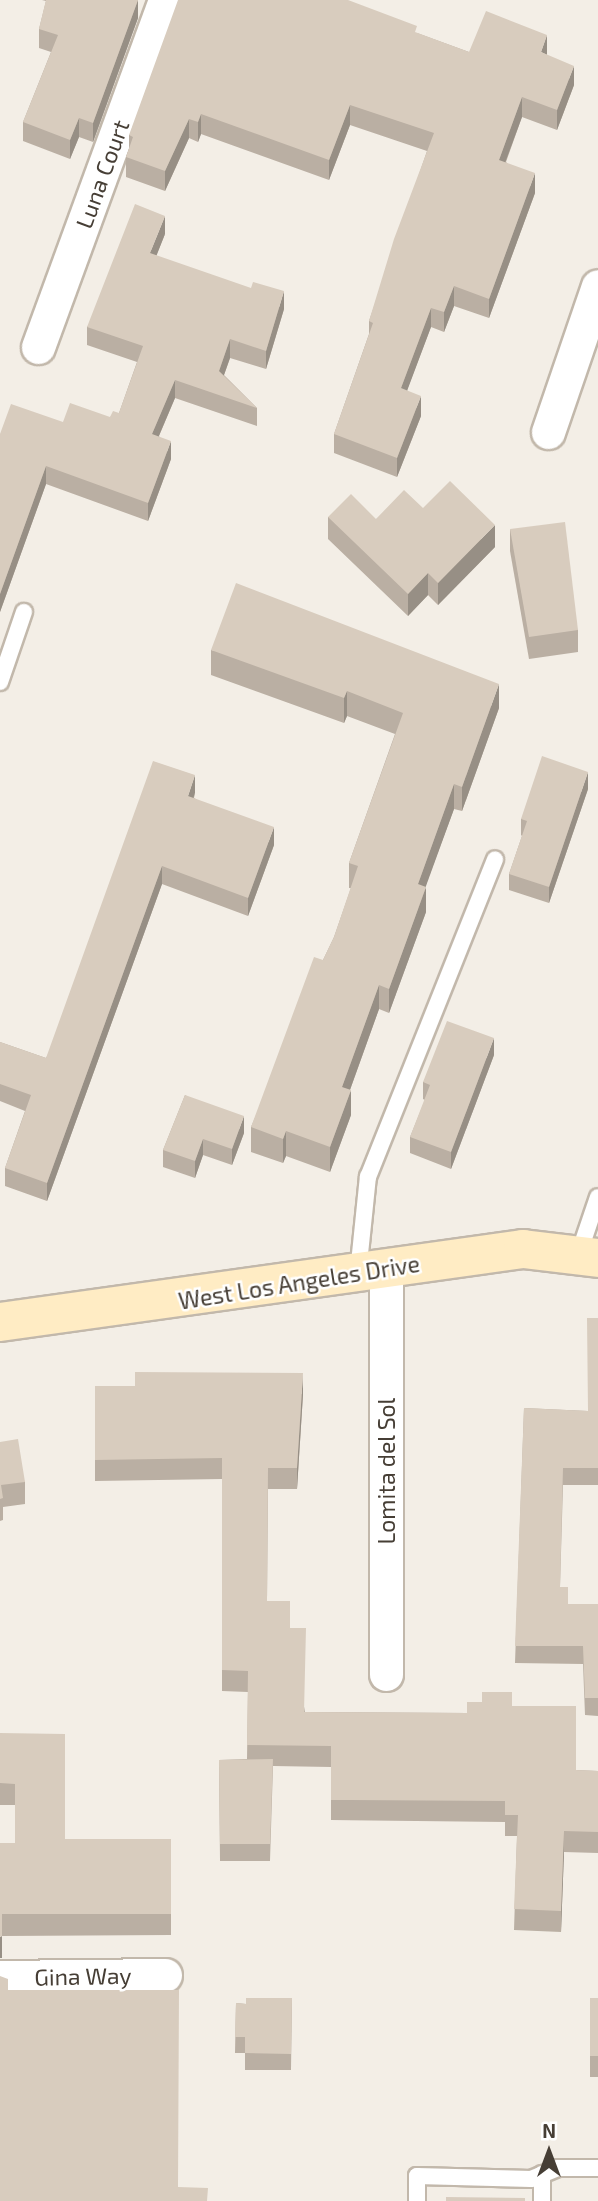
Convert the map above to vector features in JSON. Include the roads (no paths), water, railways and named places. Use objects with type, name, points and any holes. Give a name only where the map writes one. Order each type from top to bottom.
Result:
[{"type":"main road","name":"West Los Angeles Drive","points":[[0,1322],[523,1249],[588,1257]]},
{"type":"street","name":"Luna Court","points":[[38,347],[165,0]]},
{"type":"street","points":[[548,432],[598,286]]},
{"type":"street","name":"Lomita del Sol","points":[[372,1272],[386,1674]]},
{"type":"street","name":"Gina Way","points":[[0,1977],[165,1975]]},
{"type":"lane","points":[[0,682],[24,612]]},
{"type":"lane","points":[[372,1272],[368,1177],[495,859]]},
{"type":"lane","points":[[588,1257],[598,1197]]},
{"type":"lane","points":[[417,2201],[416,2176],[531,2179],[558,2168],[598,2168]]},
{"type":"lane","points":[[542,2174],[542,2201]]}]
